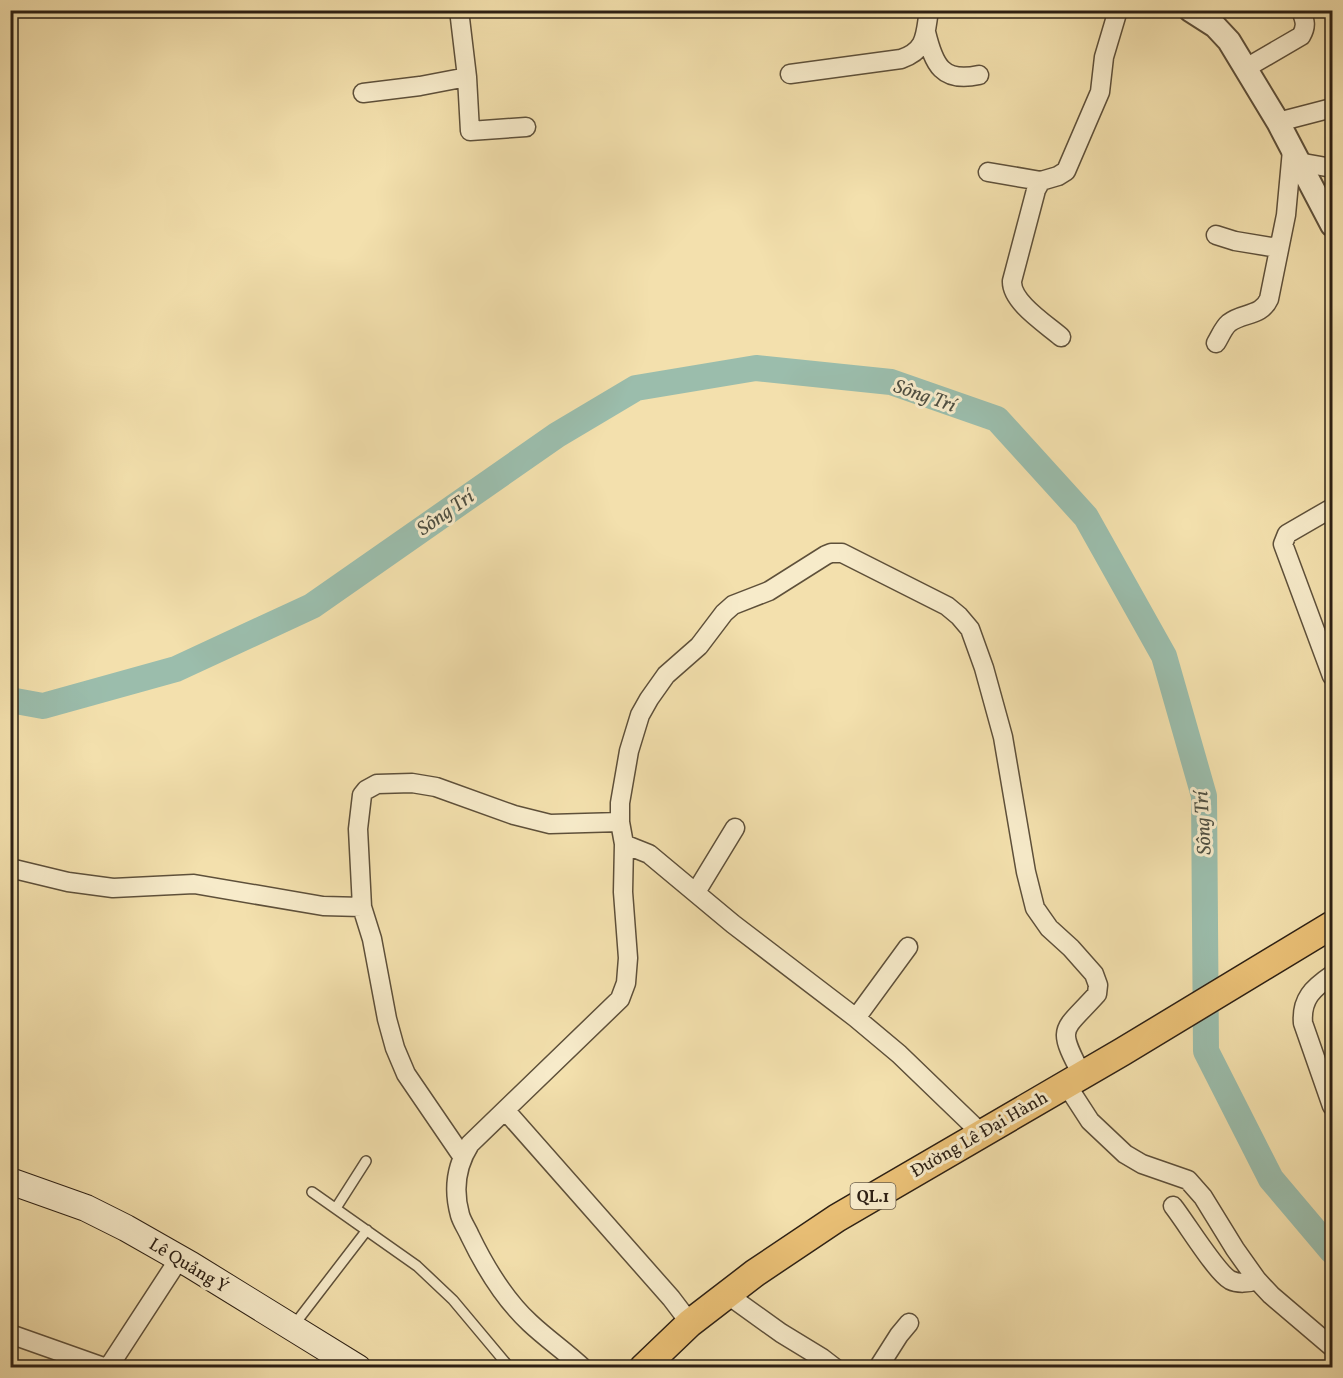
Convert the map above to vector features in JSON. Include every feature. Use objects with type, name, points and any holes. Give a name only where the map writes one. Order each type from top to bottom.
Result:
[{"type":"main road","name":"Đường Lê Đại Hành","points":[[643,1368],[690,1323],[755,1273],[837,1218],[1122,1052],[1332,925]]},
{"type":"main road","name":"Lê Quảng Ý","points":[[10,1181],[86,1208],[179,1259],[358,1368]]},
{"type":"street","points":[[459,10],[467,77],[470,131],[526,127]]},
{"type":"street","points":[[790,74],[901,59],[915,54],[923,43],[929,10]]},
{"type":"street","points":[[988,172],[1041,181],[1066,171],[1100,92],[1104,57],[1118,10]]},
{"type":"street","points":[[1190,10],[1222,33],[1246,68],[1278,122],[1332,225]]},
{"type":"street","points":[[1246,68],[1301,36],[1306,23],[1301,10]]},
{"type":"street","points":[[926,33],[931,53],[945,71],[958,78],[979,75]]},
{"type":"street","points":[[363,93],[467,77]]},
{"type":"street","points":[[1278,122],[1332,108]]},
{"type":"street","points":[[1295,156],[1332,168]]},
{"type":"street","points":[[1216,343],[1231,321],[1258,312],[1266,306],[1286,215],[1295,156]]},
{"type":"street","points":[[1041,181],[1036,190],[1012,281],[1012,289],[1019,300],[1061,337]]},
{"type":"street","points":[[1216,235],[1234,241],[1278,248]]},
{"type":"street","points":[[1332,511],[1287,534],[1283,544],[1332,676]]},
{"type":"street","points":[[583,1368],[530,1322],[505,1295],[485,1265],[460,1216],[456,1184],[462,1156],[470,1144],[620,999],[626,983],[628,958],[623,892],[624,844],[620,822],[621,788],[640,715],[649,699],[666,675],[699,646],[724,613],[733,606],[769,591],[812,562],[831,553],[842,553],[947,606],[970,628],[1003,736],[1026,872],[1035,909],[1049,928],[1071,948],[1097,979],[1097,994],[1072,1019],[1065,1035],[1074,1079],[1090,1121],[1125,1154],[1142,1164],[1188,1180],[1203,1197],[1235,1250],[1257,1280],[1271,1295],[1332,1347]]},
{"type":"street","points":[[462,1156],[412,1083],[398,1055],[387,1018],[372,939],[362,907],[358,829],[362,795],[377,784],[412,783],[436,787],[550,824],[620,822]]},
{"type":"street","points":[[696,892],[735,828]]},
{"type":"street","points":[[624,844],[649,854],[733,924],[856,1018],[899,1054],[982,1134]]},
{"type":"street","points":[[10,868],[68,882],[114,888],[194,884],[323,906],[362,907]]},
{"type":"street","points":[[856,1018],[908,947]]},
{"type":"street","points":[[1332,975],[1308,996],[1303,1005],[1302,1016],[1332,1107]]},
{"type":"street","points":[[506,1111],[671,1298],[690,1323]]},
{"type":"street","points":[[1173,1206],[1218,1269],[1229,1280],[1249,1283],[1257,1280]]},
{"type":"street","points":[[10,1334],[107,1368],[179,1259]]},
{"type":"street","points":[[728,1294],[781,1333],[835,1368]]},
{"type":"street","points":[[878,1368],[909,1323]]},
{"type":"lane","points":[[336,1208],[366,1161]]},
{"type":"lane","points":[[312,1191],[436,1282],[510,1368]]},
{"type":"lane","points":[[291,1328],[368,1230]]},
{"type":"waterway","name":"Sông Trí","points":[[10,700],[43,706],[176,669],[312,606],[557,435],[636,388],[756,368],[891,382],[997,419],[1086,517],[1164,656],[1204,796],[1206,1051],[1271,1179],[1332,1251]]}]
